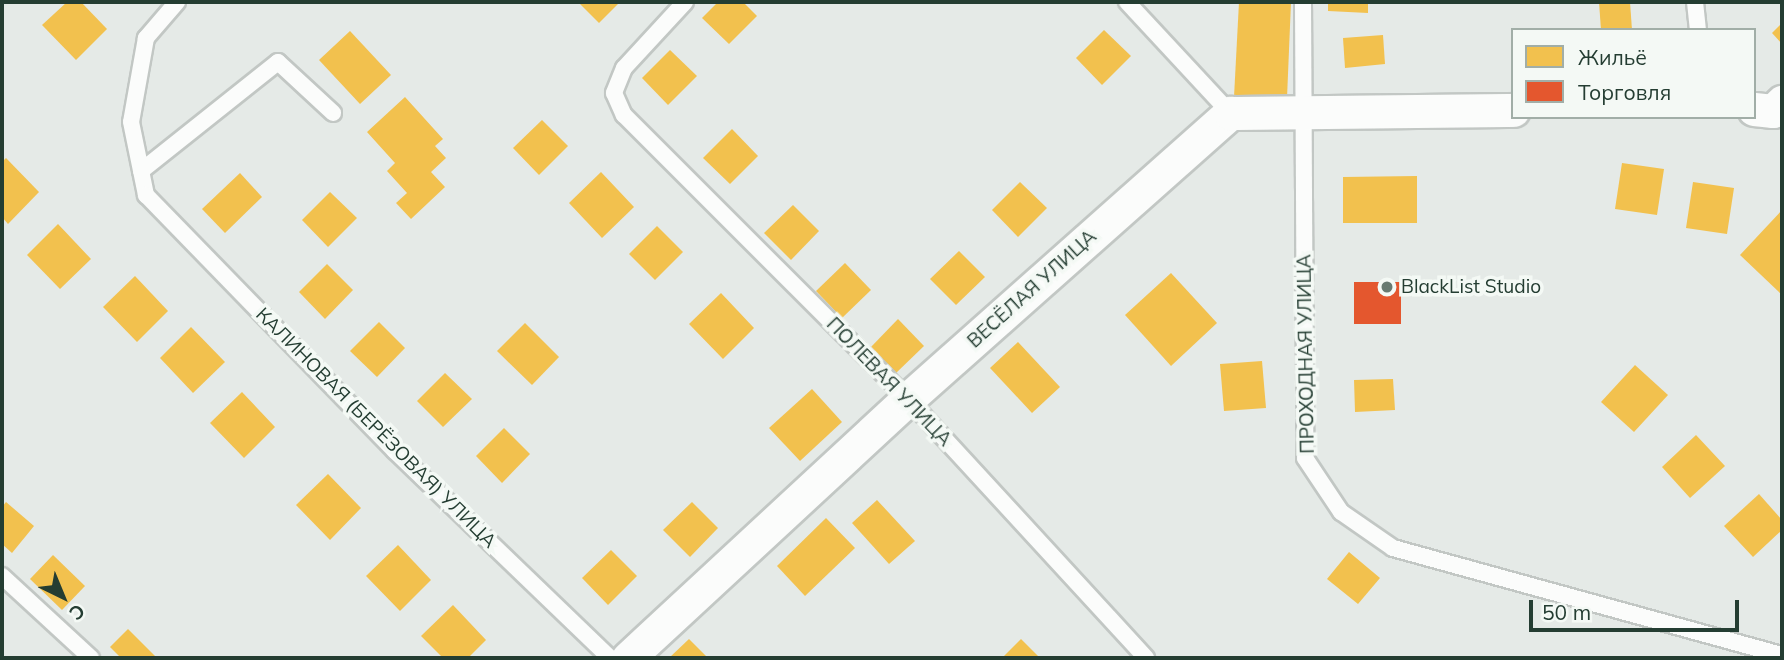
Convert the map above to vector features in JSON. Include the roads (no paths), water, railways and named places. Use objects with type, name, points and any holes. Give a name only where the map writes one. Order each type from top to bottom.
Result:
[{"type":"street","points":[[1230,113],[1511,110]]},
{"type":"street","name":"ВЕСЁЛАЯ УЛИЦА","points":[[628,658],[908,399],[1230,113]]},
{"type":"lane","points":[[177,2],[145,38],[131,122],[141,171],[278,62],[332,113]]},
{"type":"lane","name":"ПОЛЕВАЯ УЛИЦА","points":[[685,2],[624,68],[614,93],[624,115],[908,399],[1146,658]]},
{"type":"lane","points":[[1127,2],[1230,113]]},
{"type":"lane","name":"ПРОХОДНАЯ УЛИЦА","points":[[1303,2],[1305,458],[1341,512],[1392,548],[1782,654]]},
{"type":"lane","points":[[1695,2],[1698,28]]},
{"type":"lane","name":"КАЛИНОВАЯ (БЕРЁЗОВАЯ) УЛИЦА","points":[[141,171],[146,195],[395,451],[610,658]]},
{"type":"lane","points":[[2,576],[91,658]]},
{"type":"place","name":"BlackList Studio","points":[[1387,287]]}]
